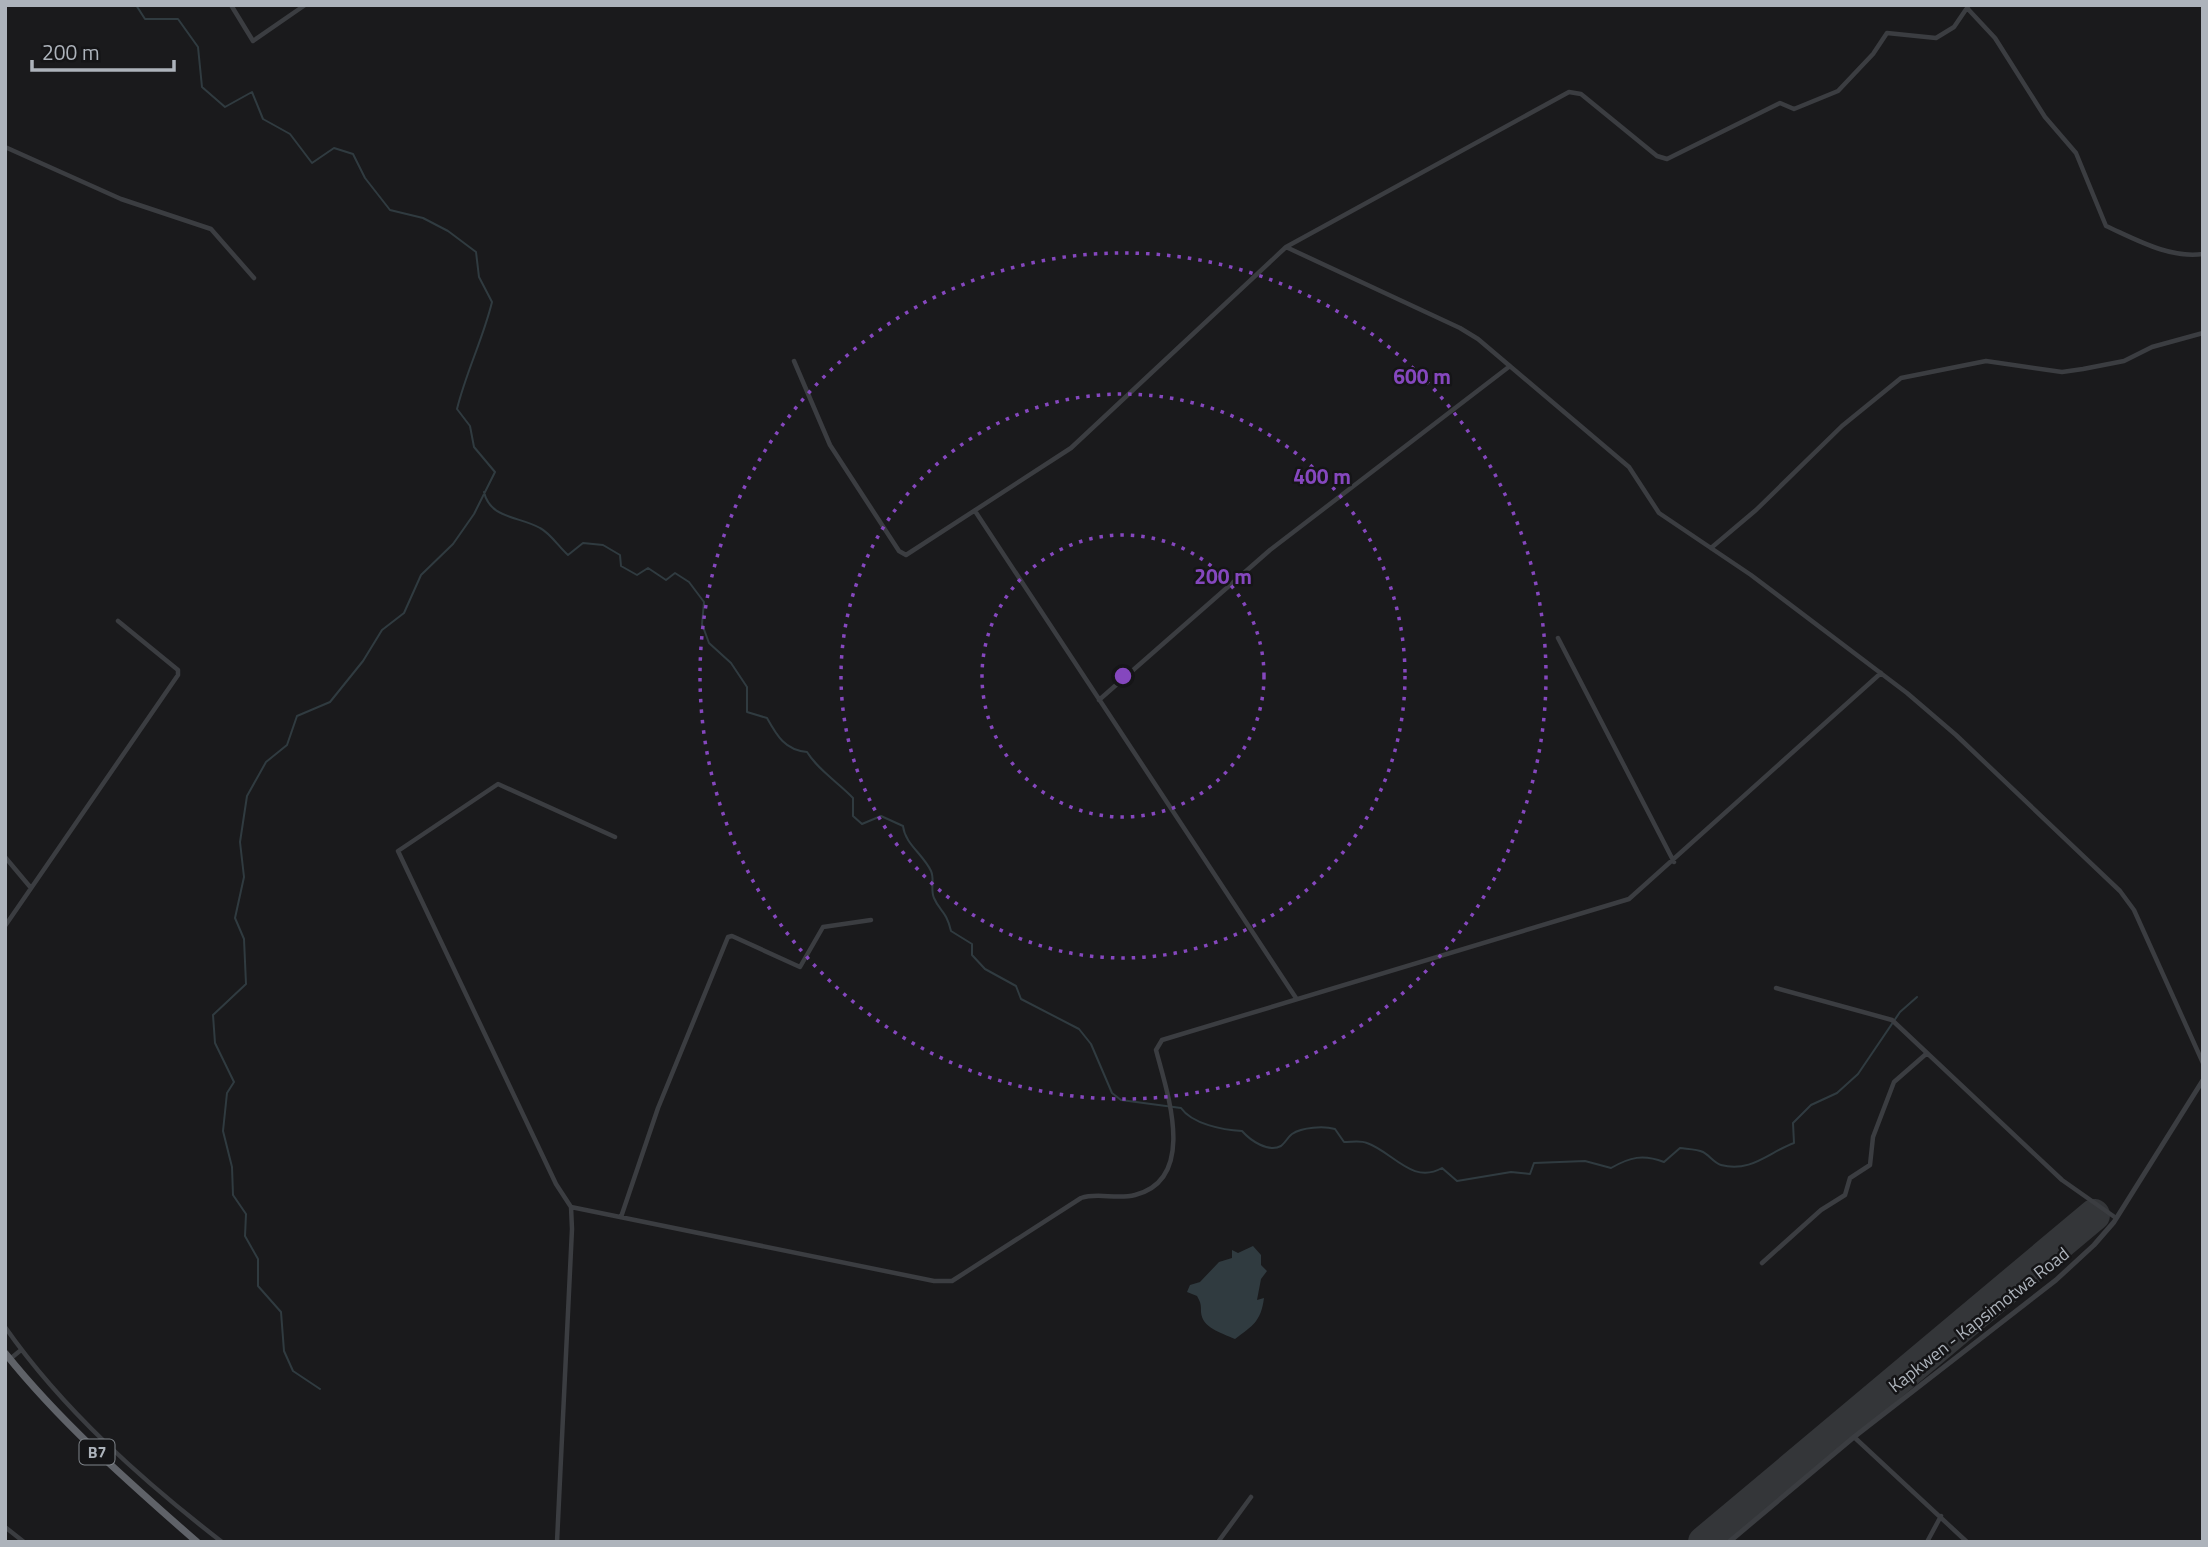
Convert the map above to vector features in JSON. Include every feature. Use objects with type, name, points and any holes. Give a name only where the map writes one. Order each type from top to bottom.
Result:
[{"type":"highway","name":"B7","points":[[8,1356],[101,1456],[197,1542]]},
{"type":"street","points":[[230,5],[253,41],[305,5]]},
{"type":"street","points":[[794,361],[830,445],[902,554],[909,554],[1071,448],[1286,247],[1569,92],[1581,93],[1657,156],[1667,159],[1780,103],[1794,109],[1838,91],[1873,54],[1887,33],[1936,38],[1954,27],[1968,7],[1995,38],[2045,117],[2076,153],[2106,226],[2157,248],[2185,254],[2203,254]]},
{"type":"street","points":[[5,147],[121,199],[211,229],[254,278]]},
{"type":"street","points":[[1286,247],[1470,333],[1629,467],[1658,513],[1881,673],[1956,735],[2120,891],[2134,911],[2203,1063]]},
{"type":"street","points":[[1710,548],[1756,510],[1842,426],[1901,378],[1986,361],[2062,372],[2105,366],[2152,346],[2203,333]]},
{"type":"street","points":[[1098,700],[1270,550],[1510,366]]},
{"type":"street","points":[[975,511],[1296,998]]},
{"type":"street","points":[[5,926],[178,676],[178,670],[118,621]]},
{"type":"street","points":[[1558,638],[1674,862]]},
{"type":"street","points":[[571,1207],[934,1280],[951,1281],[1081,1198],[1090,1195],[1120,1198],[1151,1189],[1166,1168],[1175,1133],[1157,1045],[1167,1037],[1620,903],[1636,894],[1674,862],[1881,673]]},
{"type":"street","points":[[557,1542],[567,1371],[571,1207],[556,1184],[398,851],[498,785],[615,837]]},
{"type":"street","points":[[5,857],[31,888]]},
{"type":"street","points":[[621,1217],[658,1108],[728,937],[732,936],[800,967],[823,927],[871,920]]},
{"type":"street","points":[[1776,988],[1892,1020],[2062,1180],[2116,1218]]},
{"type":"street","points":[[1762,1263],[1821,1210],[1845,1195],[1850,1178],[1870,1165],[1873,1137],[1894,1082],[1926,1054]]},
{"type":"street","name":"Kapkwen - Kapsimotwa Road","points":[[1729,1542],[1854,1437],[2056,1280],[2094,1245],[2116,1218],[2203,1080]]},
{"type":"street","points":[[5,1327],[59,1394],[112,1447],[222,1542]]},
{"type":"street","points":[[8,1356],[21,1350]]},
{"type":"street","points":[[1854,1437],[1967,1542]]},
{"type":"street","points":[[1218,1542],[1251,1497]]},
{"type":"street","points":[[1927,1542],[1941,1516]]},
{"type":"street","points":[[5,1527],[23,1542]]},
{"type":"shaded area","points":[[1253,1246],[1261,1255],[1261,1265],[1267,1271],[1261,1279],[1257,1300],[1264,1298],[1263,1306],[1255,1323],[1235,1339],[1209,1326],[1202,1318],[1197,1296],[1187,1292],[1190,1285],[1200,1282],[1219,1262],[1232,1258],[1232,1250],[1238,1253]]},
{"type":"waterway","points":[[136,5],[145,19],[178,19],[198,47],[202,87],[225,107],[252,92],[263,119],[290,134],[312,163],[334,148],[353,154],[365,178],[390,210],[423,218],[448,231],[476,252],[479,277],[492,302],[457,409],[470,426],[474,447],[495,472],[474,514],[453,544],[421,575],[404,613],[382,630],[363,661],[330,702],[297,716],[287,745],[266,762],[247,796],[240,842],[244,877],[235,918],[244,939],[246,984],[213,1015],[215,1043],[234,1082],[227,1093],[223,1131],[232,1167],[233,1195],[246,1214],[245,1236],[258,1259],[258,1286],[281,1312],[284,1351],[293,1371],[320,1389]]},
{"type":"waterway","points":[[484,492],[492,507],[506,516],[544,530],[568,555],[583,543],[603,545],[620,555],[621,566],[637,575],[648,568],[666,580],[675,573],[689,582],[704,602],[702,624],[709,643],[731,663],[747,687],[747,712],[767,718],[787,745],[807,752],[823,771],[853,798],[853,816],[862,824],[881,816],[903,826],[907,838],[931,871],[933,895],[951,931],[972,944],[972,955],[985,969],[1016,986],[1021,999],[1079,1029],[1091,1044],[1112,1093],[1121,1100],[1181,1108],[1200,1122],[1217,1128],[1242,1131],[1254,1142],[1271,1148],[1281,1146],[1292,1134],[1301,1130],[1319,1127],[1335,1129],[1344,1142],[1367,1143],[1421,1173],[1442,1168],[1457,1181],[1511,1172],[1530,1174],[1534,1163],[1585,1161],[1611,1168],[1637,1158],[1664,1162],[1680,1148],[1703,1152],[1721,1165],[1742,1166],[1794,1143],[1793,1123],[1811,1105],[1837,1093],[1858,1074],[1900,1012],[1917,997]]},
{"type":"runway","points":[[1704,1542],[2094,1215]]}]
